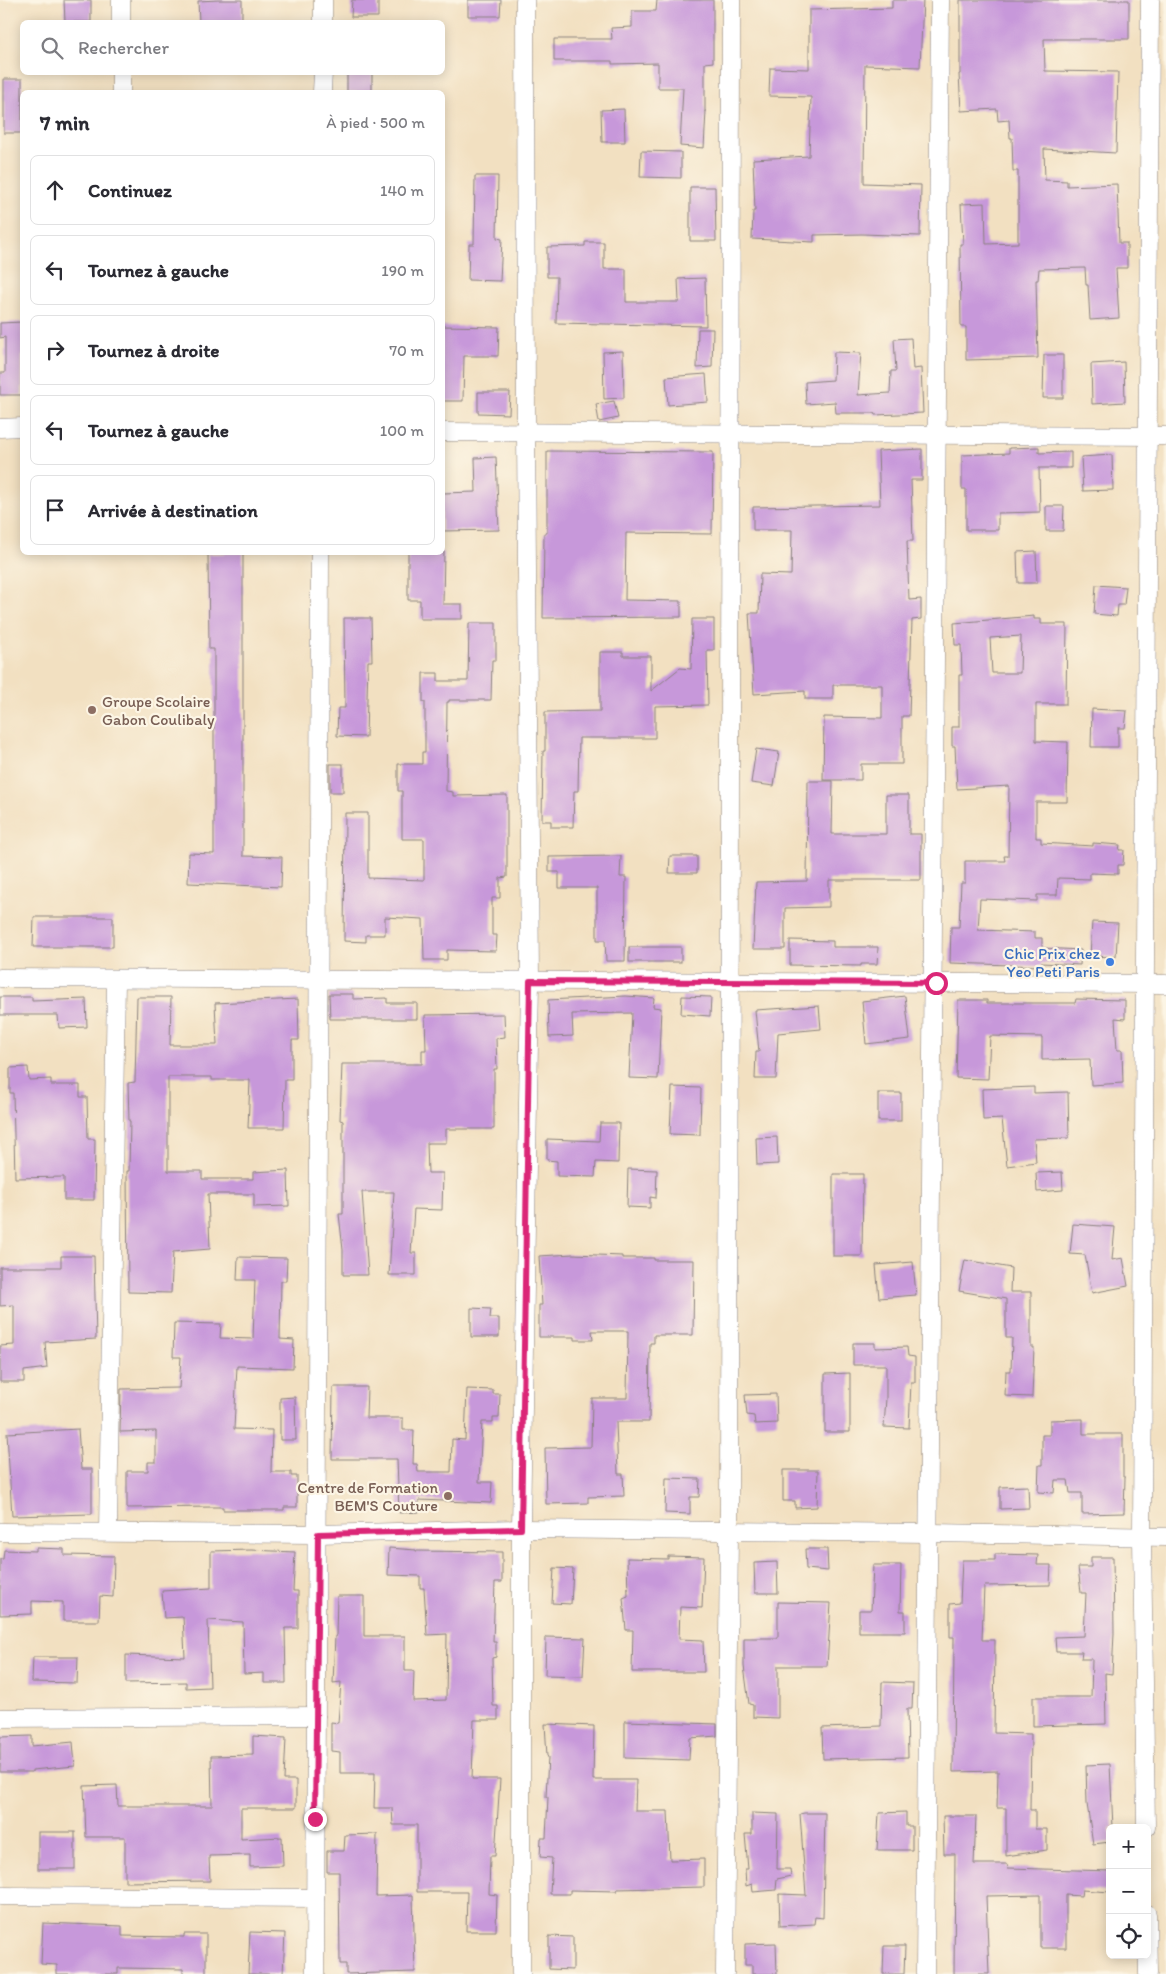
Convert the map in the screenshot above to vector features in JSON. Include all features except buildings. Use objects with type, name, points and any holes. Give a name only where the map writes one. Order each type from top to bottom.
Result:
[{"type":"street","points":[[121,0],[121,20]]},
{"type":"street","points":[[323,0],[323,20]]},
{"type":"street","points":[[521,1974],[521,1529],[530,981],[525,0]]},
{"type":"street","points":[[725,1974],[729,1531],[731,0]]},
{"type":"street","points":[[925,1974],[936,983],[940,434],[940,0]]},
{"type":"street","points":[[1146,1824],[1142,1537],[1146,984],[1157,436],[1150,0]]},
{"type":"street","points":[[121,75],[121,90]]},
{"type":"street","points":[[322,90],[323,75]]},
{"type":"street","points":[[0,428],[20,427]]},
{"type":"street","points":[[445,432],[1157,436]]},
{"type":"street","points":[[315,1974],[320,555]]},
{"type":"street","points":[[0,978],[1166,984]]},
{"type":"street","points":[[108,1532],[116,979]]},
{"type":"street","points":[[0,1532],[318,1534],[521,1529],[1166,1537]]},
{"type":"street","points":[[0,1718],[316,1716]]},
{"type":"street","points":[[0,1896],[315,1898]]},
{"type":"street","points":[[1148,1959],[1148,1974]]},
{"type":"place","name":"Groupe Scolaire Gabon Coulibaly","points":[[92,710]]},
{"type":"place","name":"Chic Prix chez Yeo Peti Paris","points":[[1110,962]]},
{"type":"place","name":"Centre de Formation BEM'S Couture","points":[[448,1496]]},
{"type":"route","points":[[315,1819],[318,1534],[521,1529],[530,981],[936,983]]}]
